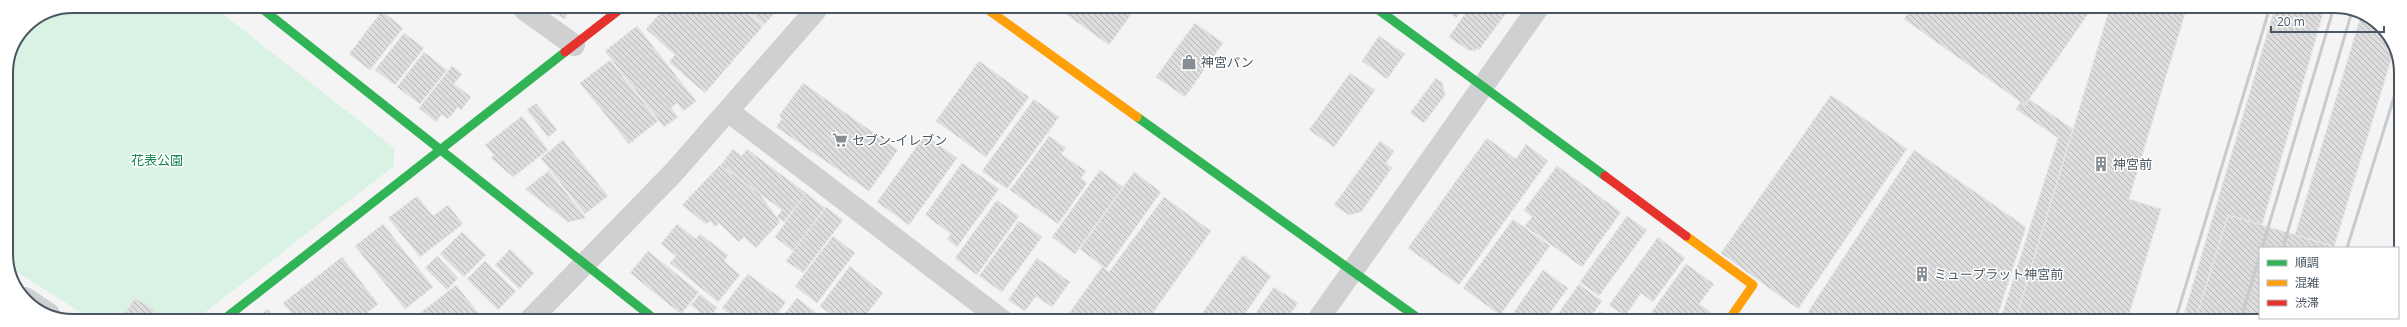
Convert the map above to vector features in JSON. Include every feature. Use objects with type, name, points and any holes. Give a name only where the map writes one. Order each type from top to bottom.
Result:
[{"type":"street","points":[[268,13],[586,263],[648,314]]},
{"type":"street","points":[[529,13],[574,45]]},
{"type":"street","points":[[231,314],[615,13]]},
{"type":"street","points":[[536,314],[674,172],[813,13]]},
{"type":"street","points":[[993,13],[1412,314]]},
{"type":"street","points":[[1383,13],[1753,285],[1733,314]]},
{"type":"street","points":[[1321,314],[1534,13]]},
{"type":"street","points":[[728,111],[994,314]]},
{"type":"green space","name":"花表公園","points":[[73,13],[222,13],[394,148],[394,166],[203,314],[84,314],[15,271],[14,266],[14,61],[23,40],[40,23],[61,14]]},
{"type":"building","points":[[380,13],[384,13],[403,28],[370,70],[349,54]]},
{"type":"building","points":[[554,13],[568,13],[565,19]]},
{"type":"building","points":[[660,13],[748,13],[763,26],[705,93],[669,62],[675,55],[646,29]]},
{"type":"building","points":[[750,13],[774,13],[764,25]]},
{"type":"building","points":[[1065,13],[1132,13],[1109,45]]},
{"type":"building","points":[[1450,13],[1460,13],[1456,18]]},
{"type":"building","points":[[1466,13],[1506,13],[1479,50],[1477,48],[1475,51],[1468,50],[1449,37]]},
{"type":"building","points":[[1908,13],[2089,13],[2025,105],[1904,19]]},
{"type":"building","name":"神宮前","points":[[2108,13],[2185,13],[2129,199],[2161,209],[2129,314],[2017,314]]},
{"type":"building","points":[[2273,13],[2323,13],[2262,225],[2228,215],[2197,314],[2184,314]]},
{"type":"building","points":[[2360,19],[2379,34],[2386,43],[2392,57],[2334,247],[2295,235]]},
{"type":"building","points":[[1195,23],[1223,43],[1185,97],[1156,77]]},
{"type":"building","points":[[637,26],[696,101],[684,111],[677,103],[671,108],[678,117],[664,127],[605,51]]},
{"type":"building","points":[[404,33],[424,48],[395,85],[375,70]]},
{"type":"building","points":[[1379,36],[1405,54],[1387,79],[1362,61]]},
{"type":"building","points":[[424,52],[447,70],[420,104],[397,87]]},
{"type":"building","points":[[610,60],[658,121],[629,144],[580,83]]},
{"type":"building","points":[[979,61],[1029,97],[986,157],[936,121]]},
{"type":"building","points":[[452,66],[462,74],[454,84],[471,97],[461,110],[458,107],[448,119],[442,114],[436,122],[419,108]]},
{"type":"building","points":[[1350,73],[1375,90],[1334,147],[1309,130]]},
{"type":"building","points":[[1436,78],[1442,82],[1445,95],[1424,123],[1410,113]]},
{"type":"building","points":[[803,83],[898,150],[869,191],[776,127],[782,119],[779,116]]},
{"type":"building","points":[[1831,95],[1907,149],[1798,309],[1721,253]]},
{"type":"building","points":[[1034,99],[1059,117],[1007,189],[982,171]]},
{"type":"building","points":[[2029,99],[2073,129],[2017,314],[2002,314],[2058,138],[2016,109],[2021,102],[2025,105]]},
{"type":"building","points":[[536,103],[557,130],[548,137],[527,110]]},
{"type":"building","points":[[522,116],[548,150],[513,177],[491,158],[494,155],[485,145]]},
{"type":"building","points":[[925,135],[957,158],[909,225],[877,202]]},
{"type":"building","points":[[1049,136],[1066,148],[1061,154],[1086,171],[1081,178],[1087,183],[1058,224],[1010,190]]},
{"type":"building","points":[[1487,138],[1516,159],[1526,144],[1548,161],[1459,285],[1408,248]]},
{"type":"building","points":[[563,140],[608,196],[585,214],[541,158]]},
{"type":"building","points":[[1380,141],[1394,151],[1386,163],[1392,168],[1361,212],[1349,215],[1334,205]]},
{"type":"building","points":[[733,149],[742,156],[747,149],[806,193],[784,222],[777,217],[782,210],[721,165]]},
{"type":"building","name":"ミュープラット神宮前","points":[[1914,150],[2026,227],[1998,314],[1807,314]]},
{"type":"building","points":[[962,163],[999,189],[957,247],[947,239],[951,234],[925,215]]},
{"type":"building","points":[[720,165],[759,193],[780,222],[756,248],[744,237],[739,242],[719,223],[715,227],[711,221],[706,224],[682,205]]},
{"type":"building","points":[[1557,166],[1621,212],[1582,267],[1525,226],[1532,217],[1524,210]]},
{"type":"building","points":[[1100,170],[1123,187],[1075,254],[1052,237]]},
{"type":"building","points":[[549,171],[586,218],[568,222],[525,189]]},
{"type":"building","points":[[1134,172],[1161,192],[1106,269],[1080,249]]},
{"type":"building","points":[[806,193],[825,208],[793,251],[775,237]]},
{"type":"building","points":[[417,196],[433,216],[448,205],[463,224],[420,257],[388,218]]},
{"type":"building","points":[[1164,197],[1211,231],[1152,314],[1069,314],[1102,267],[1109,272]]},
{"type":"building","points":[[997,200],[1019,216],[977,275],[955,258]]},
{"type":"building","points":[[826,207],[843,220],[803,273],[786,261]]},
{"type":"building","points":[[2228,215],[2330,245],[2329,247],[2259,247],[2259,314],[2197,314]]},
{"type":"building","points":[[1627,216],[1647,230],[1599,296],[1580,282]]},
{"type":"building","points":[[1513,219],[1550,246],[1501,314],[1463,288]]},
{"type":"building","points":[[1019,221],[1042,237],[1002,292],[979,276]]},
{"type":"building","points":[[383,224],[433,287],[405,309],[355,246]]},
{"type":"building","points":[[677,224],[696,239],[700,234],[728,255],[724,261],[740,275],[718,302],[670,263],[676,256],[661,244]]},
{"type":"building","points":[[462,232],[486,255],[464,277],[440,254]]},
{"type":"building","points":[[833,236],[855,253],[817,303],[795,286]]},
{"type":"building","points":[[1658,237],[1685,258],[1653,302],[1641,293],[1626,314],[1622,314],[1609,305]]},
{"type":"building","points":[[510,249],[534,273],[519,289],[495,265]]},
{"type":"building","points":[[648,251],[699,292],[681,314],[630,273]]},
{"type":"building","points":[[1243,255],[1271,276],[1245,314],[1202,314]]},
{"type":"building","points":[[437,256],[458,278],[447,290],[425,268]]},
{"type":"building","points":[[342,257],[378,304],[366,314],[292,314],[283,303]]},
{"type":"building","points":[[1037,258],[1070,282],[1052,307],[1036,296],[1025,311],[1008,300]]},
{"type":"building","points":[[485,261],[516,291],[498,310],[467,279]]},
{"type":"building","points":[[1686,264],[1714,284],[1699,304],[1713,314],[1650,314]]},
{"type":"building","points":[[850,266],[883,293],[866,314],[830,314],[820,306]]},
{"type":"building","points":[[1543,270],[1568,288],[1549,314],[1513,314]]},
{"type":"building","points":[[748,274],[786,302],[777,314],[730,314],[722,308]]},
{"type":"building","points":[[1579,284],[1602,301],[1593,314],[1558,314]]},
{"type":"building","points":[[456,285],[479,314],[419,314]]},
{"type":"building","points":[[1274,287],[1298,303],[1290,314],[1255,314]]},
{"type":"building","points":[[700,294],[717,308],[712,314],[702,314],[691,305]]},
{"type":"building","points":[[135,298],[154,310],[152,314],[125,314]]},
{"type":"building","points":[[797,298],[818,314],[784,314]]},
{"type":"building","points":[[268,309],[272,314],[261,314]]},
{"type":"railway","points":[[2177,314],[2268,13]]},
{"type":"railway","points":[[2262,247],[2332,13]]},
{"type":"railway","points":[[2283,247],[2351,16]]},
{"type":"railway","points":[[2347,247],[2394,97]]},
{"type":"railway","points":[[2242,314],[2259,258]]},
{"type":"traffic: fast","points":[[268,13],[648,314]]},
{"type":"traffic: fast","points":[[1383,13],[1605,176]]},
{"type":"traffic: fast","points":[[231,314],[565,52]]},
{"type":"traffic: fast","points":[[1137,117],[1412,314]]},
{"type":"traffic: slow","points":[[993,13],[1137,117]]},
{"type":"traffic: slow","points":[[1686,236],[1753,285],[1733,314]]},
{"type":"traffic: jam","points":[[565,52],[615,13]]},
{"type":"traffic: jam","points":[[1605,176],[1686,236]]},
{"type":"place","name":"神宮パン","points":[[1189,62]]},
{"type":"place","name":"セブン-イレブン","points":[[840,140]]},
{"type":"place","name":"神宮前","points":[[2101,164]]},
{"type":"place","name":"ミュープラット神宮前","points":[[1922,274]]}]
